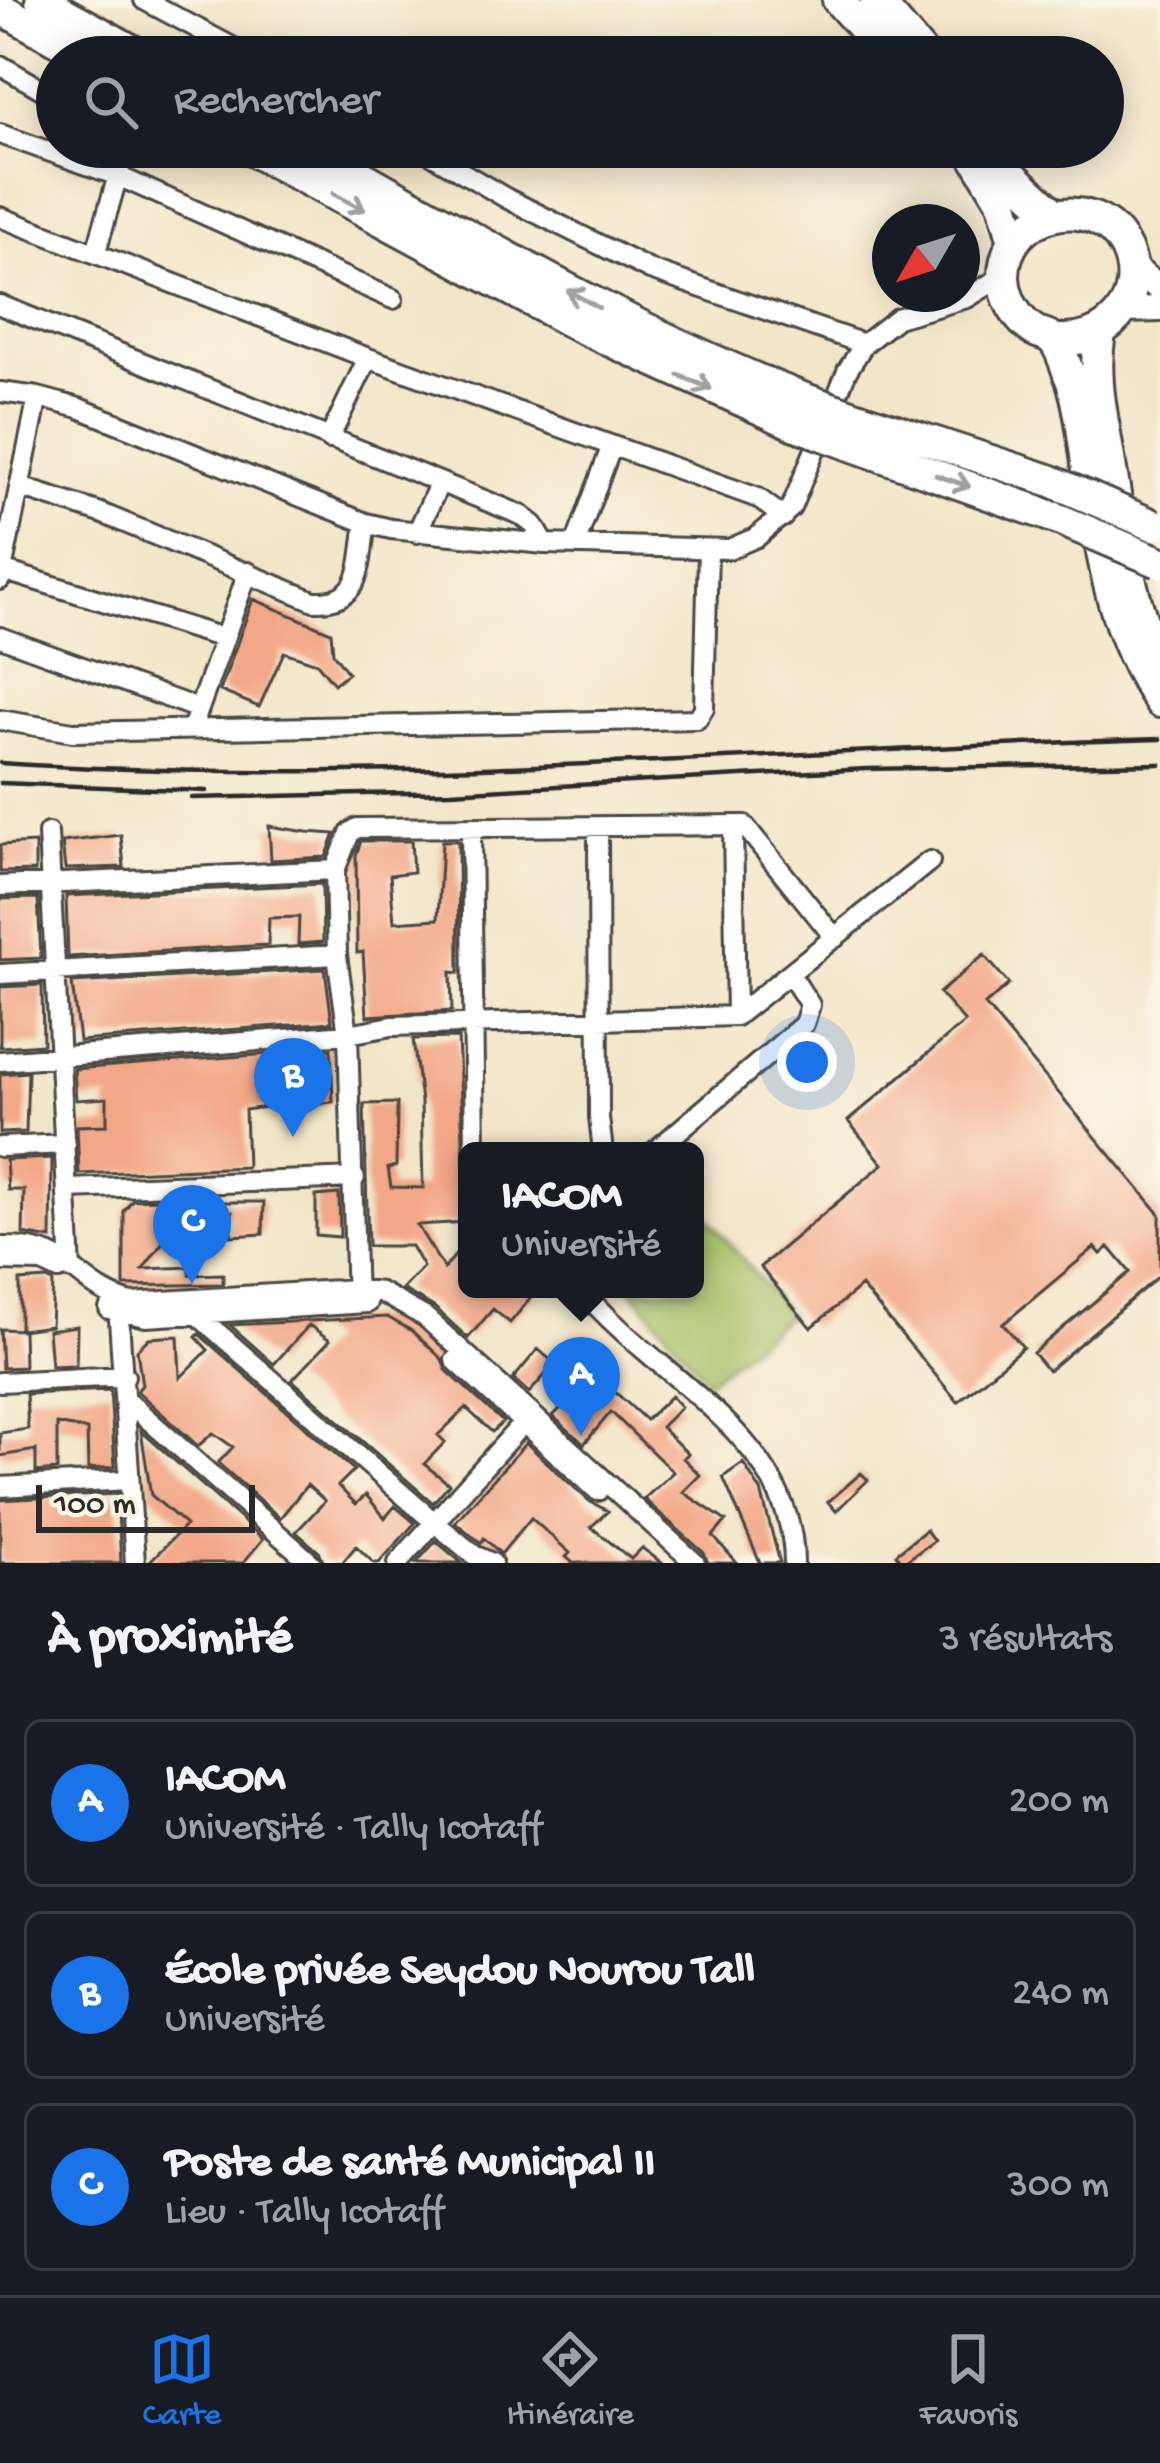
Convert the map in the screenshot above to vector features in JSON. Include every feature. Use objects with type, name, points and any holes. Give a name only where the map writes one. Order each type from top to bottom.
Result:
[{"type":"highway","points":[[41,0],[106,36]]},
{"type":"highway","points":[[838,0],[870,36]]},
{"type":"highway","points":[[876,0],[907,36]]},
{"type":"highway","points":[[0,8],[50,36]]},
{"type":"highway","points":[[285,168],[654,364],[854,431],[1160,562]]},
{"type":"highway","points":[[347,168],[602,310],[801,411]]},
{"type":"highway","points":[[981,168],[1003,203],[1014,242]]},
{"type":"highway","points":[[1007,168],[1054,214]]},
{"type":"highway","points":[[1075,212],[1095,218],[1125,246],[1132,266],[1132,289],[1123,310],[1100,332],[1072,341],[1052,339],[1023,322],[1013,308],[1004,275],[1014,242],[1031,224],[1054,214],[1075,212]]},
{"type":"highway","points":[[1100,332],[1096,380],[1128,575],[1141,623],[1160,665]]},
{"type":"highway","points":[[1052,339],[1074,389],[1115,613],[1160,702]]},
{"type":"highway","points":[[854,431],[1049,480],[1157,526]]},
{"type":"main road","points":[[1132,266],[1160,290]]},
{"type":"main road","points":[[1123,310],[1160,309]]},
{"type":"street","points":[[153,2],[214,36]]},
{"type":"street","points":[[0,65],[36,86]]},
{"type":"street","points":[[0,134],[36,147]]},
{"type":"street","points":[[96,168],[393,299]]},
{"type":"street","points":[[96,252],[120,168]]},
{"type":"street","points":[[455,168],[650,270],[864,344]]},
{"type":"street","points":[[0,217],[368,358],[758,498],[783,517]]},
{"type":"street","points":[[980,290],[1004,275]]},
{"type":"street","points":[[980,301],[1013,308]]},
{"type":"street","points":[[0,305],[521,515],[534,525],[545,544]]},
{"type":"street","points":[[0,392],[38,397],[120,423],[366,523],[417,533],[545,544],[708,550],[743,544],[791,508],[847,370],[864,344],[897,318],[918,312]]},
{"type":"street","points":[[329,439],[368,358]]},
{"type":"street","points":[[38,397],[20,487],[7,515],[1,576],[223,638]]},
{"type":"street","points":[[575,545],[611,448]]},
{"type":"street","points":[[417,533],[440,484]]},
{"type":"street","points":[[20,487],[100,513],[314,601],[340,598],[356,584],[366,523]]},
{"type":"street","points":[[0,720],[73,732],[191,732],[697,719],[704,708],[708,550]]},
{"type":"street","points":[[191,732],[248,572]]},
{"type":"street","points":[[0,637],[199,709]]},
{"type":"street","points":[[733,825],[736,1016]]},
{"type":"street","points":[[355,1295],[355,1178],[335,870],[350,833],[357,828],[744,825],[835,938]]},
{"type":"street","points":[[598,827],[602,1142]]},
{"type":"street","points":[[471,830],[475,1142]]},
{"type":"street","points":[[48,833],[71,1273]]},
{"type":"street","points":[[0,1061],[348,1034],[392,1026],[736,1016],[930,861]]},
{"type":"street","points":[[0,886],[335,870]]},
{"type":"street","points":[[0,974],[337,955]]},
{"type":"street","points":[[666,1142],[804,1024],[810,1005],[790,974]]},
{"type":"street","points":[[0,1147],[66,1144]]},
{"type":"street","points":[[69,1190],[355,1178]]},
{"type":"street","points":[[0,1247],[44,1249],[71,1273]]},
{"type":"street","points":[[0,1261],[42,1262],[71,1273],[118,1306],[136,1562]]},
{"type":"street","points":[[118,1306],[190,1307],[380,1292],[425,1318],[695,1563]]},
{"type":"street","points":[[355,1295],[422,1329],[677,1563]]},
{"type":"street","points":[[590,1298],[748,1446],[782,1504],[794,1541],[794,1563]]},
{"type":"street","points":[[190,1307],[434,1522],[474,1555],[492,1563]]},
{"type":"street","points":[[0,1382],[125,1376]]},
{"type":"street","points":[[126,1400],[311,1563]]},
{"type":"street","points":[[398,1563],[523,1423]]},
{"type":"street","points":[[0,1487],[129,1480]]},
{"type":"green space","points":[[704,1213],[789,1315],[708,1381],[639,1298],[704,1298]]},
{"type":"building","points":[[253,599],[331,632],[333,653],[348,673],[334,684],[317,663],[284,652],[259,707],[220,691]]},
{"type":"building","points":[[269,826],[335,834],[326,857],[271,860]]},
{"type":"building","points":[[121,835],[124,867],[65,869],[62,842]]},
{"type":"building","points":[[361,841],[411,841],[413,872],[390,875],[394,922],[438,919],[442,841],[458,841],[459,973],[451,972],[452,1011],[367,1016],[363,952],[357,953],[356,855]]},
{"type":"building","points":[[35,843],[35,871],[0,872],[0,845]]},
{"type":"building","points":[[322,884],[323,942],[298,944],[299,917],[269,918],[268,945],[68,957],[66,896]]},
{"type":"building","points":[[38,898],[41,958],[0,960],[0,899]]},
{"type":"building","points":[[984,955],[1009,984],[985,1005],[1160,1214],[1160,1275],[1048,1371],[1033,1353],[1130,1272],[1109,1247],[1101,1254],[1095,1247],[1003,1324],[1023,1347],[958,1402],[861,1286],[811,1328],[760,1267],[883,1164],[848,1121],[965,1022],[939,993]]},
{"type":"building","points":[[325,969],[332,1022],[79,1041],[72,983]]},
{"type":"building","points":[[42,985],[43,1044],[0,1047],[0,987]]},
{"type":"building","points":[[458,1038],[463,1142],[458,1142],[458,1223],[417,1225],[444,1269],[458,1252],[458,1298],[531,1298],[510,1323],[493,1309],[468,1338],[434,1307],[402,1289],[423,1267],[411,1246],[368,1246],[364,1104],[397,1103],[396,1166],[388,1168],[391,1187],[423,1188],[421,1101],[413,1039]]},
{"type":"building","points":[[331,1049],[333,1102],[305,1105],[304,1051]]},
{"type":"building","points":[[281,1053],[287,1104],[245,1110],[247,1167],[79,1174],[77,1126],[107,1125],[107,1098],[76,1100],[74,1069]]},
{"type":"building","points":[[28,1072],[26,1132],[0,1133],[0,1074]]},
{"type":"building","points":[[52,1158],[51,1239],[23,1234],[24,1190],[8,1190],[6,1160]]},
{"type":"building","points":[[339,1194],[340,1237],[316,1235],[316,1196]]},
{"type":"building","points":[[211,1197],[211,1202],[264,1202],[263,1234],[231,1236],[232,1212],[183,1215],[143,1269],[190,1267],[190,1275],[223,1274],[223,1284],[124,1286],[124,1211],[132,1200]]},
{"type":"building","points":[[20,1281],[53,1282],[51,1326],[20,1330]]},
{"type":"building","points":[[387,1317],[412,1331],[503,1422],[492,1432],[466,1408],[438,1435],[445,1442],[424,1464],[449,1484],[433,1503],[292,1380],[330,1340],[309,1325],[274,1364],[230,1325]]},
{"type":"building","points":[[77,1326],[76,1365],[51,1366],[48,1330]]},
{"type":"building","points":[[0,1329],[23,1330],[24,1367],[2,1368]]},
{"type":"building","points":[[199,1334],[354,1470],[338,1486],[356,1504],[366,1495],[385,1518],[395,1506],[415,1523],[379,1563],[356,1546],[342,1563],[324,1563],[320,1553],[296,1532],[325,1501],[307,1485],[280,1518],[218,1463],[233,1447],[213,1433],[198,1446],[137,1391],[142,1385],[137,1350],[149,1338],[178,1336],[180,1378],[208,1350],[196,1337]]},
{"type":"building","points":[[538,1349],[555,1364],[529,1393],[513,1379]]},
{"type":"building","points":[[603,1381],[646,1420],[671,1396],[681,1407],[661,1427],[688,1454],[683,1458],[700,1475],[683,1492],[726,1521],[713,1536],[737,1563],[708,1563],[704,1553],[644,1499],[673,1472],[611,1412],[584,1444],[553,1416],[580,1389],[587,1395]]},
{"type":"building","points":[[110,1390],[115,1467],[88,1469],[87,1430],[57,1424],[57,1470],[36,1472],[36,1450],[0,1456],[0,1433],[28,1429],[26,1394]]},
{"type":"building","points":[[141,1431],[263,1539],[243,1563],[148,1563],[186,1525],[151,1495]]},
{"type":"building","points":[[526,1443],[589,1501],[608,1511],[591,1527],[631,1559],[642,1548],[662,1563],[573,1563],[566,1557],[570,1553],[531,1518],[501,1554],[455,1522]]},
{"type":"building","points":[[743,1463],[761,1491],[780,1563],[760,1563],[723,1477]]},
{"type":"building","points":[[861,1473],[868,1480],[836,1511],[828,1502]]},
{"type":"building","points":[[117,1494],[121,1563],[0,1563],[0,1500]]},
{"type":"building","points":[[926,1530],[934,1541],[903,1563],[896,1554]]},
{"type":"building","points":[[436,1541],[462,1563],[416,1563]]},
{"type":"railway","points":[[0,763],[145,770],[435,769],[1160,739]]},
{"type":"railway","points":[[192,798],[451,792],[866,769],[1160,764]]},
{"type":"railway","points":[[0,783],[207,791]]},
{"type":"place","name":"École privée Seydou Nourou Tall","points":[[293,1137]]},
{"type":"place","name":"Poste de santé Municipal II","points":[[192,1284]]},
{"type":"place","name":"IACOM","points":[[581,1436]]}]
